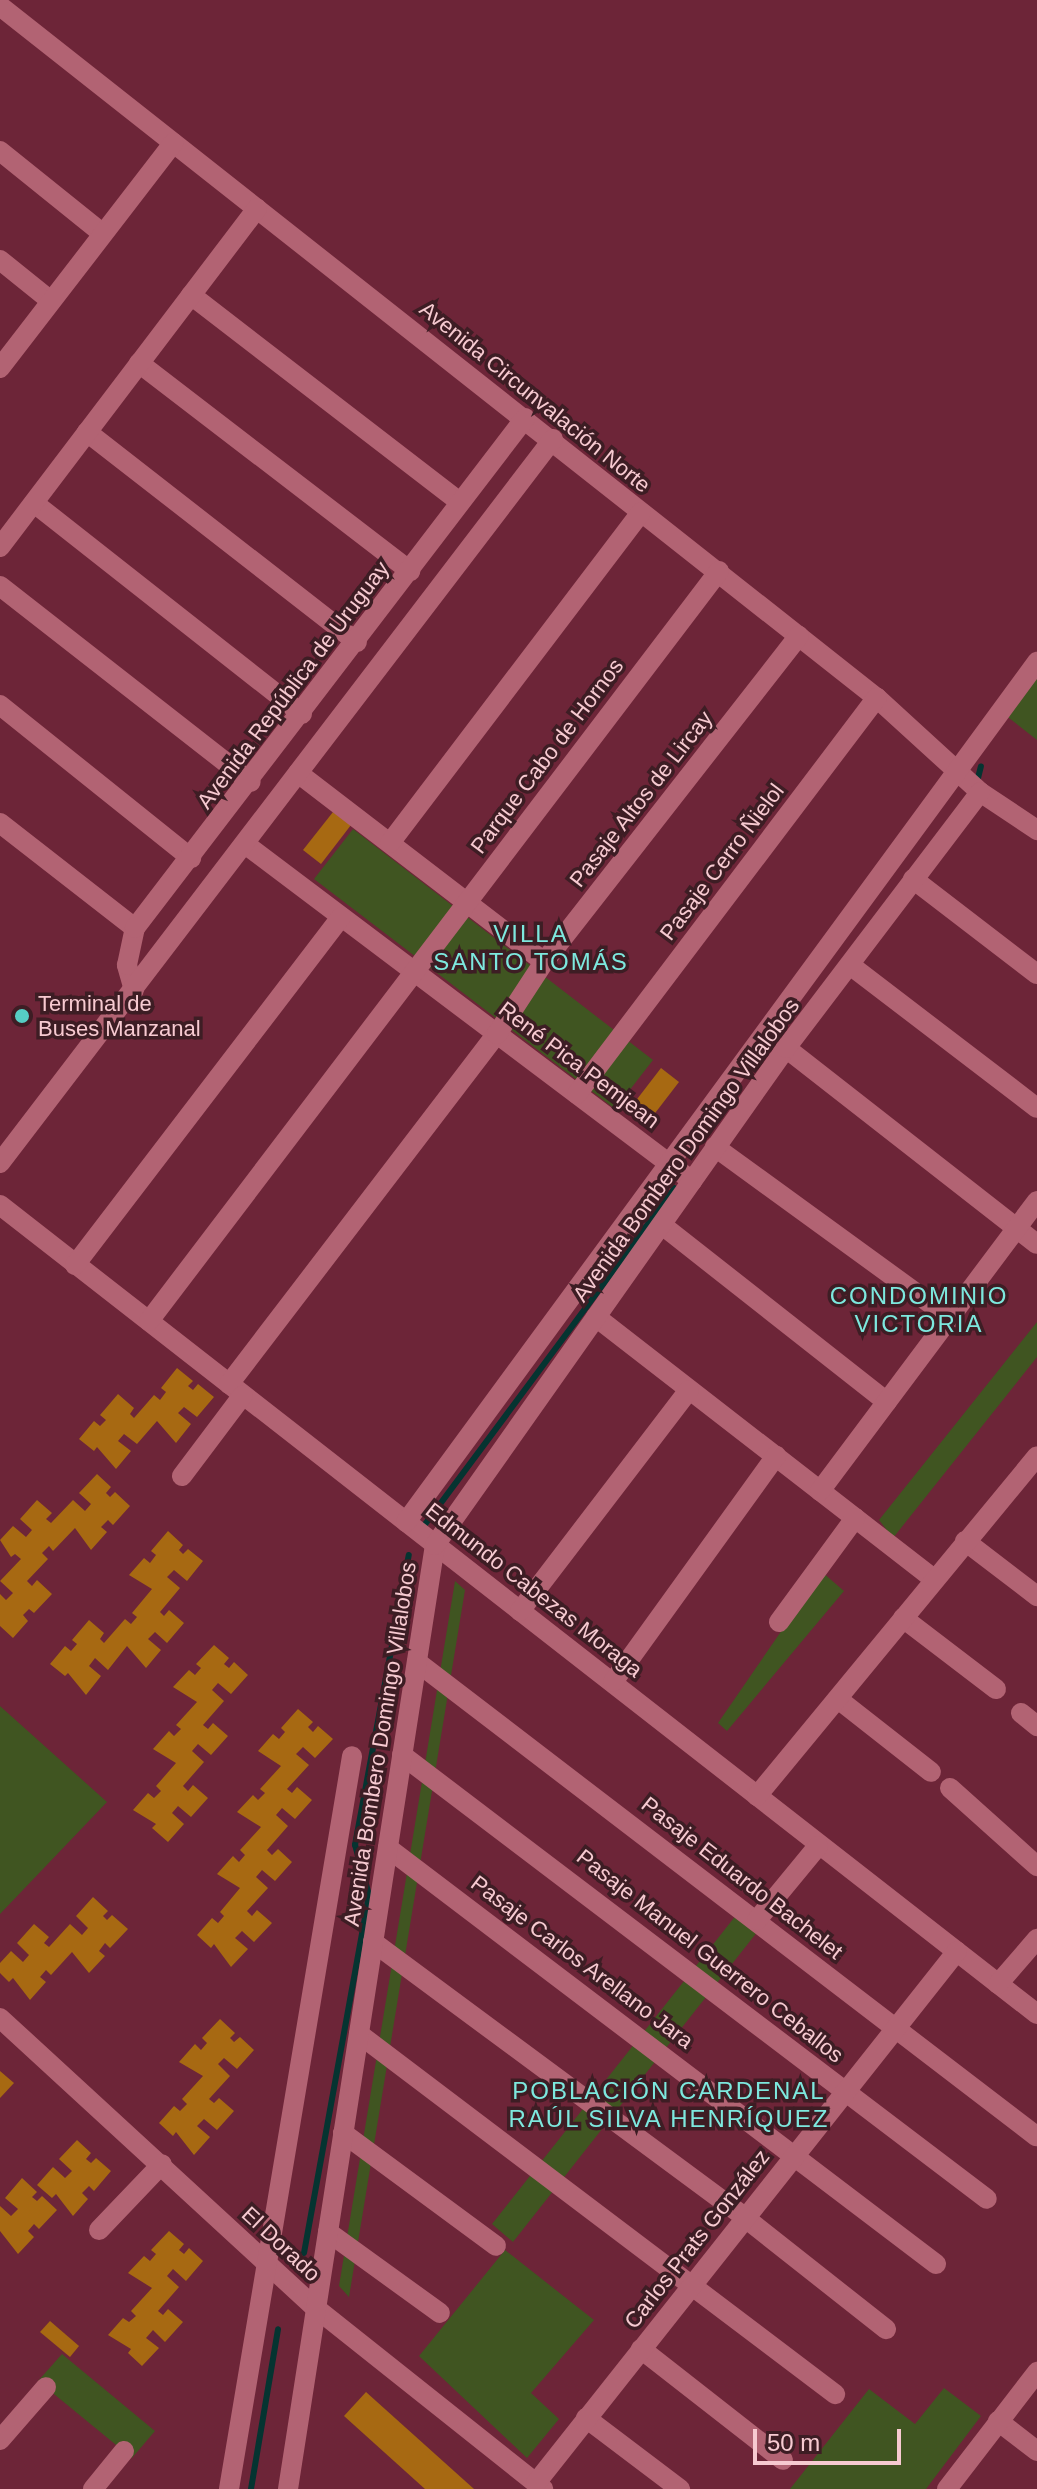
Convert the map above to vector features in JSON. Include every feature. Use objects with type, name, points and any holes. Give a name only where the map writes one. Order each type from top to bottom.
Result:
[{"type":"street","name":"Avenida Circunvalación Norte","points":[[0,6],[719,571],[877,698],[980,792],[1037,830]]},
{"type":"street","points":[[0,368],[173,143]]},
{"type":"street","points":[[0,151],[102,233]]},
{"type":"street","points":[[0,547],[257,208]]},
{"type":"street","points":[[0,260],[51,301]]},
{"type":"street","points":[[191,295],[460,502]]},
{"type":"street","points":[[139,363],[410,571]]},
{"type":"street","name":"Avenida República de Uruguay","points":[[134,990],[127,965],[135,928],[251,782],[525,418]]},
{"type":"street","points":[[87,432],[357,642]]},
{"type":"street","points":[[0,1163],[553,439]]},
{"type":"street","points":[[34,503],[302,714]]},
{"type":"street","points":[[390,843],[641,512]]},
{"type":"street","name":"Parque Cabo de Hornos","points":[[149,1321],[412,970],[719,571]]},
{"type":"street","points":[[0,586],[251,782]]},
{"type":"street","name":"Pasaje Altos de Lircay","points":[[182,1476],[236,1390],[497,1034],[544,962],[799,636]]},
{"type":"street","name":"Avenida Bombero Domingo Villalobos","points":[[406,1522],[1037,662]]},
{"type":"street","name":"Pasaje Cerro Ñielol","points":[[577,1094],[877,698]]},
{"type":"street","points":[[0,705],[191,858]]},
{"type":"street","points":[[298,773],[544,962]]},
{"type":"street","name":"Avenida Bombero Domingo Villalobos","points":[[288,2489],[435,1545],[786,1048],[980,792]]},
{"type":"street","points":[[0,823],[135,928]]},
{"type":"street","name":"René Pica Pemjean","points":[[245,844],[692,1181]]},
{"type":"street","points":[[913,879],[1037,974]]},
{"type":"street","points":[[75,1265],[341,917]]},
{"type":"street","points":[[850,965],[1037,1108]]},
{"type":"street","points":[[786,1048],[1037,1244]]},
{"type":"street","points":[[715,1147],[950,1318]]},
{"type":"street","points":[[820,1491],[1037,1201]]},
{"type":"street","name":"Edmundo Cabezas Moraga","points":[[0,1205],[1037,2014]]},
{"type":"street","points":[[662,1225],[887,1402]]},
{"type":"street","points":[[596,1317],[932,1578]]},
{"type":"street","points":[[520,1611],[689,1390]]},
{"type":"street","points":[[613,1682],[776,1456]]},
{"type":"street","points":[[757,1796],[838,1699],[932,1578],[1036,1458]]},
{"type":"street","points":[[779,1622],[855,1518]]},
{"type":"street","points":[[965,1541],[1037,1596]]},
{"type":"street","points":[[903,1618],[996,1689]]},
{"type":"street","name":"Pasaje Eduardo Bachelet","points":[[417,1662],[1036,2136]]},
{"type":"street","points":[[838,1699],[931,1772]]},
{"type":"street","name":"Pasaje Manuel Guerrero Ceballos","points":[[402,1755],[987,2199]]},
{"type":"street","name":"Avenida Bombero Domingo Villalobos","points":[[229,2489],[352,1756]]},
{"type":"street","points":[[950,1788],[1037,1866]]},
{"type":"street","points":[[757,1920],[818,1846]]},
{"type":"street","name":"Pasaje Carlos Arellano Jara","points":[[388,1848],[795,2152],[936,2264]]},
{"type":"street","points":[[998,1984],[1037,1939]]},
{"type":"street","points":[[373,1942],[744,2217],[886,2329]]},
{"type":"street","name":"Carlos Prats González","points":[[539,2486],[586,2418],[695,2286],[744,2217],[957,1951]]},
{"type":"street","name":"El Dorado","points":[[0,2018],[317,2309],[539,2486]]},
{"type":"street","points":[[359,2034],[835,2394]]},
{"type":"street","points":[[343,2133],[496,2246]]},
{"type":"street","points":[[99,2230],[162,2164]]},
{"type":"street","points":[[328,2232],[440,2313]]},
{"type":"street","points":[[641,2349],[783,2460]]},
{"type":"street","points":[[947,2489],[1037,2372]]},
{"type":"street","points":[[0,2440],[46,2387]]},
{"type":"street","points":[[586,2418],[680,2489]]},
{"type":"street","points":[[998,2421],[1037,2451]]},
{"type":"street","points":[[93,2489],[124,2451]]},
{"type":"green space","points":[[1037,663],[1037,740],[1000,711]]},
{"type":"green space","points":[[353,829],[653,1060],[615,1109],[314,879]]},
{"type":"green space","points":[[1037,1322],[1037,1357],[893,1538],[879,1520]]},
{"type":"green space","points":[[822,1572],[844,1591],[727,1731],[718,1723]]},
{"type":"green space","points":[[455,1581],[465,1590],[349,2297],[339,2286]]},
{"type":"green space","points":[[0,1706],[107,1802],[0,1914]]},
{"type":"green space","points":[[737,1914],[758,1931],[513,2242],[492,2224]]},
{"type":"green space","points":[[505,2250],[594,2320],[531,2393],[559,2419],[527,2458],[419,2356]]},
{"type":"green space","points":[[62,2354],[155,2431],[132,2458],[38,2381]]},
{"type":"green space","points":[[944,2388],[981,2416],[926,2489],[790,2489],[869,2389],[915,2424]]},
{"type":"building","points":[[333,812],[351,825],[321,864],[303,850]]},
{"type":"building","points":[[661,1068],[679,1082],[649,1121],[631,1107]]},
{"type":"building","points":[[177,1368],[193,1381],[188,1386],[193,1390],[198,1384],[214,1397],[197,1417],[184,1407],[178,1413],[191,1424],[176,1443],[157,1421],[137,1444],[124,1434],[118,1441],[131,1451],[116,1469],[97,1447],[94,1451],[79,1439],[94,1421],[100,1426],[106,1420],[100,1415],[118,1394],[134,1408],[130,1414],[134,1418],[154,1395],[160,1400],[166,1392],[161,1388]]},
{"type":"building","points":[[97,1474],[111,1487],[106,1493],[110,1497],[115,1492],[130,1506],[113,1525],[108,1520],[101,1527],[107,1532],[91,1550],[75,1528],[53,1551],[49,1546],[42,1553],[48,1559],[27,1581],[32,1586],[37,1580],[52,1594],[34,1613],[29,1609],[23,1615],[28,1621],[13,1638],[0,1626],[0,1594],[6,1600],[13,1593],[0,1581],[21,1559],[15,1554],[11,1557],[0,1540],[13,1526],[26,1537],[32,1530],[20,1519],[37,1500],[52,1513],[46,1519],[51,1523],[73,1500],[85,1511],[91,1504],[79,1493]]},
{"type":"building","points":[[168,1531],[183,1545],[179,1550],[183,1554],[188,1549],[203,1561],[187,1581],[174,1570],[167,1577],[180,1588],[160,1612],[164,1616],[169,1610],[184,1623],[167,1643],[155,1632],[148,1639],[161,1650],[146,1668],[127,1646],[108,1670],[95,1658],[89,1666],[101,1676],[86,1695],[68,1673],[65,1676],[50,1664],[65,1646],[71,1651],[77,1644],[72,1640],[89,1620],[104,1633],[100,1639],[104,1643],[125,1619],[131,1624],[137,1617],[132,1613],[152,1589],[129,1575],[144,1558],[150,1563],[156,1555],[151,1551]]},
{"type":"building","points":[[214,1645],[229,1658],[224,1664],[229,1668],[234,1662],[248,1675],[231,1694],[218,1683],[212,1690],[224,1701],[203,1725],[208,1729],[213,1723],[228,1736],[211,1755],[198,1744],[192,1751],[204,1762],[183,1786],[188,1791],[193,1785],[208,1798],[191,1817],[178,1806],[172,1813],[184,1824],[168,1842],[152,1828],[156,1824],[133,1810],[148,1793],[154,1798],[161,1791],[156,1786],[176,1763],[153,1749],[169,1731],[174,1736],[181,1729],[176,1725],[197,1702],[173,1687],[189,1670],[195,1675],[201,1668],[196,1664]]},
{"type":"building","points":[[298,1709],[313,1722],[308,1727],[313,1732],[318,1726],[333,1739],[315,1758],[303,1747],[296,1754],[309,1765],[287,1789],[292,1793],[297,1787],[312,1800],[295,1819],[282,1808],[276,1815],[288,1826],[267,1850],[272,1855],[278,1849],[292,1862],[275,1881],[262,1870],[256,1877],[268,1888],[247,1911],[252,1916],[257,1910],[272,1923],[254,1942],[242,1931],[235,1938],[248,1949],[231,1967],[214,1944],[211,1948],[197,1935],[212,1918],[218,1923],[224,1916],[220,1912],[240,1888],[217,1874],[233,1856],[239,1862],[245,1855],[240,1850],[261,1827],[237,1812],[253,1795],[258,1800],[265,1793],[260,1789],[281,1766],[258,1751],[273,1734],[279,1739],[285,1732],[281,1728]]},
{"type":"building","points":[[93,1897],[108,1911],[103,1916],[107,1920],[112,1915],[128,1929],[110,1948],[105,1943],[99,1951],[105,1956],[89,1973],[72,1952],[51,1975],[46,1970],[40,1977],[46,1982],[30,2000],[13,1978],[9,1982],[0,1973],[0,1963],[11,1951],[23,1962],[29,1955],[17,1943],[34,1924],[49,1937],[44,1943],[49,1947],[70,1924],[82,1935],[88,1928],[76,1916]]},
{"type":"building","points":[[220,2019],[235,2033],[230,2038],[234,2042],[240,2037],[254,2050],[237,2069],[224,2058],[218,2064],[230,2076],[209,2099],[214,2103],[219,2098],[234,2111],[217,2130],[204,2119],[197,2126],[210,2137],[194,2155],[176,2132],[173,2136],[159,2123],[174,2106],[180,2111],[187,2104],[182,2099],[203,2076],[179,2062],[195,2044],[201,2050],[207,2043],[202,2038]]},
{"type":"building","points":[[0,2071],[14,2083],[0,2098]]},
{"type":"building","points":[[77,2140],[91,2153],[86,2159],[91,2163],[96,2158],[111,2171],[94,2191],[89,2186],[82,2193],[88,2199],[73,2216],[56,2194],[52,2198],[37,2185],[53,2167],[65,2178],[72,2171],[59,2159]]},
{"type":"building","points":[[22,2178],[37,2192],[32,2197],[37,2201],[42,2196],[57,2210],[39,2229],[34,2224],[28,2231],[34,2237],[18,2254],[0,2231],[0,2206],[11,2216],[18,2209],[5,2198]]},
{"type":"building","points":[[169,2231],[184,2244],[179,2250],[184,2254],[189,2248],[203,2261],[186,2281],[173,2269],[167,2276],[179,2287],[158,2311],[163,2315],[168,2309],[183,2322],[165,2342],[153,2330],[146,2338],[159,2348],[142,2366],[128,2353],[131,2349],[108,2335],[123,2318],[129,2322],[136,2316],[131,2311],[152,2288],[128,2273],[144,2256],[150,2261],[156,2254],[151,2250]]},
{"type":"building","points":[[50,2321],[79,2346],[70,2357],[40,2332]]},
{"type":"building","points":[[366,2392],[474,2489],[425,2489],[344,2416]]},
{"type":"waterway","points":[[977,782],[981,766]]},
{"type":"waterway","points":[[423,1527],[675,1188]]},
{"type":"waterway","points":[[304,2253],[369,1895],[355,1845],[409,1555]]},
{"type":"waterway","points":[[251,2489],[278,2329]]},
{"type":"place","name":"Terminal de Buses Manzanal","points":[[22,1016]]},
{"type":"district","name":"VILLA SANTO TOMÁS","points":[[531,948]]},
{"type":"district","name":"CONDOMINIO VICTORIA","points":[[919,1310]]},
{"type":"district","name":"POBLACIÓN CARDENAL RAÚL SILVA HENRÍQUEZ","points":[[669,2105]]}]
